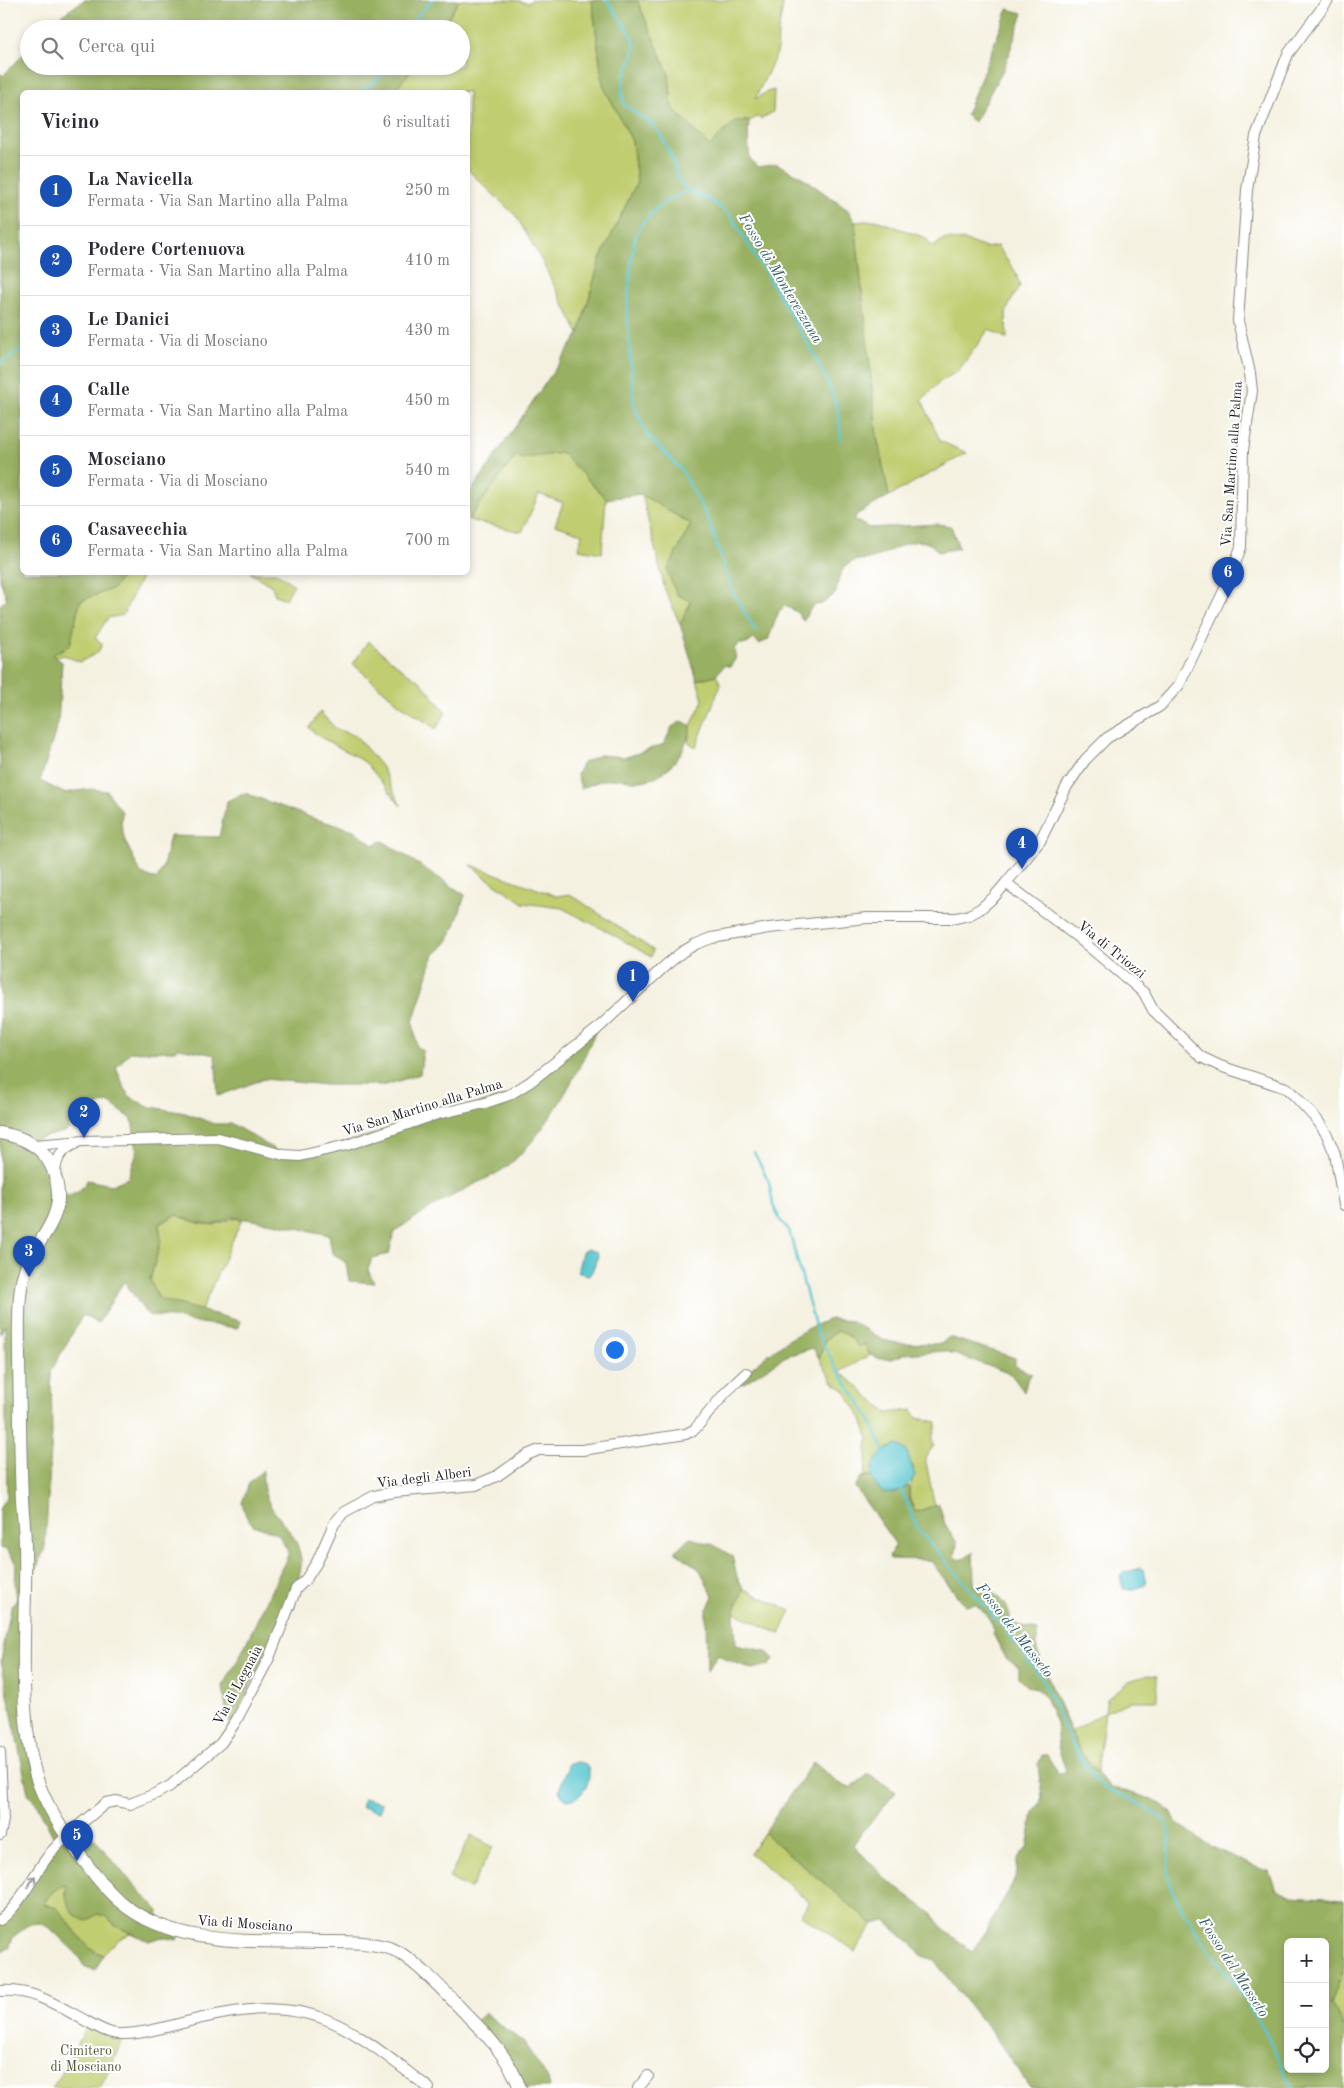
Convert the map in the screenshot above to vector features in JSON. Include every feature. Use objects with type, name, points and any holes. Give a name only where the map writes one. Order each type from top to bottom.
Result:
[{"type":"main road","name":"Via di Mosciano","points":[[0,1133],[19,1136],[34,1145],[48,1159],[55,1175],[59,1196],[56,1213],[28,1262],[22,1282],[18,1321],[20,1428],[25,1530],[25,1690],[28,1732],[36,1777],[67,1838],[119,1901],[152,1922],[170,1930],[220,1939],[367,1943],[400,1953],[444,1991],[494,2044],[506,2060],[520,2088]]},
{"type":"street","name":"Via San Martino alla Palma","points":[[34,1145],[218,1138],[284,1155],[300,1156],[347,1146],[434,1115],[485,1103],[508,1095],[530,1082],[596,1030],[666,965],[696,944],[712,938],[769,928],[867,918],[942,918],[969,915],[994,897],[1040,841],[1067,786],[1085,760],[1107,738],[1160,706],[1179,684],[1238,558],[1241,547],[1243,450],[1252,391],[1250,373],[1238,322],[1247,190],[1256,136],[1288,54],[1328,0]]},
{"type":"street","name":"Via di Triozzi","points":[[1006,883],[1076,936],[1144,993],[1153,1010],[1201,1057],[1220,1066],[1286,1088],[1318,1121],[1327,1135],[1335,1154],[1344,1205]]},
{"type":"street","points":[[55,1175],[57,1160],[64,1150],[81,1142]]},
{"type":"street","name":"Via degli Alberi","points":[[296,1589],[306,1579],[317,1562],[334,1524],[344,1512],[374,1496],[394,1492],[476,1485],[497,1476],[527,1455],[540,1450],[582,1450],[686,1434],[695,1429],[726,1392],[746,1373]]},
{"type":"street","name":"Via di Legnaia","points":[[0,1920],[26,1890],[49,1854],[106,1803],[117,1801],[130,1804],[170,1786],[220,1743],[236,1721],[269,1658],[296,1589]]},
{"type":"street","points":[[0,1752],[3,1820],[0,1835]]},
{"type":"street","points":[[0,1991],[37,1995],[52,2001],[98,2027],[112,2033],[124,2034],[161,2028],[224,2013],[256,2009],[301,2012],[325,2019],[348,2030],[429,2088]]},
{"type":"street","points":[[638,2088],[648,2076]]},
{"type":"green space","points":[[84,0],[459,0],[447,20],[55,20]]},
{"type":"green space","points":[[459,0],[514,0],[528,3],[531,0],[592,0],[603,85],[632,141],[637,182],[600,259],[579,334],[537,252],[516,216],[470,172],[470,90],[395,90],[407,75],[470,75],[470,20],[447,20]]},
{"type":"green space","points":[[592,0],[637,0],[669,75],[672,107],[709,146],[735,121],[749,121],[750,159],[759,167],[777,164],[802,177],[848,210],[855,222],[877,437],[889,496],[856,515],[855,520],[869,528],[937,524],[951,526],[959,548],[938,552],[931,545],[924,542],[907,543],[873,558],[852,562],[841,572],[836,593],[822,604],[813,605],[803,621],[797,612],[785,606],[779,611],[768,640],[759,644],[754,639],[747,644],[739,644],[734,649],[736,658],[730,667],[725,665],[716,675],[697,680],[680,624],[691,601],[677,595],[667,571],[691,524],[640,494],[606,499],[562,453],[521,459],[517,454],[470,517],[470,493],[579,334],[600,259],[637,182],[632,141],[603,85]]},
{"type":"green space","points":[[637,0],[784,0],[778,33],[777,53],[755,99],[774,90],[773,112],[761,119],[758,117],[749,121],[735,121],[709,147],[672,107],[669,75]]},
{"type":"green space","points":[[1008,9],[1023,13],[1004,68],[974,122],[966,115]]},
{"type":"green space","points":[[20,58],[20,75],[407,75],[395,90],[20,90],[20,575],[123,575],[114,588],[80,601],[70,645],[52,655],[62,662],[58,723],[40,781],[64,793],[90,789],[107,791],[122,812],[121,824],[125,841],[141,873],[157,880],[163,866],[170,836],[219,837],[227,801],[245,793],[315,819],[354,830],[373,845],[383,841],[465,895],[450,936],[446,943],[434,954],[413,1022],[417,1047],[423,1050],[420,1074],[386,1085],[326,1085],[264,1079],[218,1096],[215,1055],[179,1048],[175,1051],[130,1052],[116,1068],[128,1095],[146,1106],[185,1113],[215,1124],[232,1124],[284,1155],[300,1156],[509,1095],[596,1030],[580,1066],[560,1102],[524,1151],[501,1171],[440,1203],[394,1232],[389,1254],[372,1258],[368,1270],[374,1283],[349,1281],[346,1263],[332,1253],[329,1235],[274,1223],[231,1217],[214,1225],[196,1222],[176,1215],[159,1224],[161,1240],[150,1280],[159,1299],[240,1321],[238,1328],[171,1317],[151,1316],[145,1312],[124,1281],[98,1323],[83,1315],[51,1371],[52,1433],[45,1547],[37,1568],[25,1586],[25,1690],[36,1777],[67,1837],[82,1824],[124,1874],[159,1911],[158,1924],[179,1932],[177,1940],[162,1937],[149,1941],[118,1927],[105,1916],[97,1914],[87,1921],[81,1919],[69,1908],[66,1897],[66,1885],[59,1887],[50,1894],[44,1904],[57,1908],[83,1941],[91,1949],[103,1955],[95,1971],[84,1966],[76,1953],[50,1928],[40,1923],[30,1924],[13,1937],[9,1948],[0,1953],[0,1920],[58,1846],[37,1805],[28,1793],[1,1661],[11,1608],[17,1599],[15,1584],[16,1564],[7,1550],[0,1548],[0,1510],[7,1496],[5,1325],[0,1334],[0,605],[7,599],[0,580],[0,73],[3,76]],"holes":[[[108,1102],[132,1119],[137,1152],[128,1178],[111,1185],[87,1180],[76,1193],[59,1196],[50,1177],[29,1147],[32,1140],[67,1131],[74,1119],[83,1111]]]},
{"type":"green space","points":[[876,220],[926,238],[929,244],[935,246],[943,239],[964,240],[986,248],[997,246],[1015,271],[1020,286],[1006,313],[1007,339],[989,329],[958,371],[941,381],[922,400],[940,441],[967,453],[889,496],[877,437],[855,222]]},
{"type":"green space","points":[[562,453],[606,499],[602,553],[579,549],[582,534],[555,525],[563,503],[539,494],[522,532],[470,520],[470,517],[517,454],[521,458]]},
{"type":"green space","points":[[642,495],[691,524],[667,571],[691,601],[680,624],[665,590]]},
{"type":"green space","points":[[123,575],[142,575],[123,615],[108,618],[95,638],[103,644],[97,653],[80,662],[64,655],[57,657],[51,655],[70,645],[80,601],[114,588]]},
{"type":"green space","points":[[253,575],[280,575],[294,585],[285,599],[275,595],[272,586]]},
{"type":"green space","points":[[368,641],[421,682],[446,712],[436,729],[399,704],[353,664]]},
{"type":"green space","points":[[716,675],[721,684],[696,747],[688,742],[691,726],[703,700],[697,680]]},
{"type":"green space","points":[[320,712],[336,729],[356,736],[381,766],[401,806],[367,764],[320,737],[309,728]]},
{"type":"green space","points":[[682,721],[691,726],[689,735],[681,753],[661,774],[642,781],[606,780],[596,782],[581,789],[577,774],[583,763],[599,755],[627,757],[664,744],[672,727]]},
{"type":"green space","points":[[471,865],[557,896],[570,894],[653,950],[651,957],[562,908],[523,903]]},
{"type":"green space","points":[[177,1215],[210,1225],[242,1219],[201,1311],[159,1299],[150,1280],[161,1240],[159,1224]]},
{"type":"green space","points":[[830,1319],[851,1321],[883,1340],[897,1343],[941,1344],[949,1337],[1015,1358],[1015,1366],[1032,1374],[1028,1377],[1024,1392],[1011,1374],[945,1351],[904,1354],[892,1359],[880,1359],[870,1355],[864,1344],[859,1347],[849,1336],[838,1331],[826,1339],[819,1358],[813,1348],[786,1356],[744,1383],[733,1385],[778,1347],[803,1331]]},
{"type":"green space","points":[[838,1331],[849,1336],[859,1347],[864,1344],[870,1355],[840,1372],[887,1413],[912,1410],[917,1418],[937,1422],[932,1439],[934,1445],[925,1458],[935,1506],[916,1512],[909,1497],[914,1473],[913,1466],[889,1447],[877,1458],[872,1476],[865,1476],[868,1437],[862,1419],[844,1390],[833,1382],[819,1358],[826,1339]]},
{"type":"green space","points":[[263,1470],[263,1485],[266,1497],[296,1542],[301,1558],[301,1567],[296,1589],[231,1728],[226,1710],[223,1686],[240,1656],[289,1553],[278,1534],[253,1525],[246,1516],[242,1503],[249,1483]]},
{"type":"green space","points":[[872,1476],[876,1485],[893,1494],[909,1486],[909,1500],[916,1512],[939,1504],[945,1524],[957,1543],[955,1557],[961,1560],[973,1552],[974,1584],[994,1594],[1004,1602],[1010,1615],[1011,1623],[1037,1630],[1037,1650],[1079,1750],[1111,1787],[1161,1804],[1171,1812],[1177,1823],[1210,1846],[1258,1868],[1269,1871],[1276,1890],[1289,1896],[1344,1899],[1344,1968],[1331,2004],[1344,2027],[1344,2088],[1030,2088],[985,2022],[978,2017],[934,1960],[922,1956],[915,1947],[885,1921],[873,1924],[764,1833],[813,1762],[840,1784],[850,1788],[869,1774],[896,1792],[853,1845],[888,1881],[931,1913],[944,1930],[972,1951],[985,1933],[1010,1889],[1017,1872],[1017,1860],[1027,1848],[1033,1813],[1039,1806],[1042,1797],[1038,1765],[1042,1755],[1047,1755],[1059,1775],[1066,1771],[1058,1747],[1056,1723],[1046,1699],[1037,1688],[1027,1686],[1019,1678],[1019,1668],[1006,1658],[993,1634],[992,1625],[988,1617],[975,1604],[965,1606],[930,1560],[890,1559],[889,1555],[896,1545],[855,1487],[861,1477]]},
{"type":"green space","points":[[690,1538],[712,1544],[732,1556],[737,1577],[744,1589],[734,1612],[736,1645],[766,1651],[774,1659],[769,1665],[753,1669],[730,1661],[718,1654],[707,1671],[706,1612],[713,1596],[700,1570],[675,1551]]},
{"type":"green space","points":[[744,1589],[791,1611],[780,1634],[734,1612]]},
{"type":"green space","points":[[1148,1675],[1157,1676],[1157,1701],[1132,1701],[1105,1712],[1107,1699],[1129,1681]]},
{"type":"green space","points":[[1105,1712],[1097,1773],[1079,1750],[1071,1732]]},
{"type":"green space","points":[[764,1833],[873,1924],[855,1951],[801,1915],[809,1901],[750,1853]]},
{"type":"green space","points":[[471,1835],[493,1847],[470,1889],[449,1878]]},
{"type":"green space","points":[[66,1885],[66,1893],[97,1914],[105,1916],[118,1927],[131,1933],[118,1940],[103,1955],[91,1949],[57,1908],[44,1904],[53,1891]]},
{"type":"green space","points":[[1343,1970],[1344,1972],[1344,2027],[1331,2004]]},
{"type":"green space","points":[[485,2013],[524,2043],[548,2079],[550,2088],[520,2088],[474,2022]]},
{"type":"green space","name":"Cimitero di Mosciano","points":[[87,2026],[112,2039],[124,2034],[112,2065],[100,2088],[51,2088],[60,2077]]},
{"type":"water","points":[[587,1249],[597,1252],[598,1256],[591,1274],[588,1275],[579,1273],[578,1269],[582,1252]]},
{"type":"water","points":[[898,1445],[906,1450],[915,1475],[902,1490],[893,1493],[883,1493],[872,1478],[872,1470],[876,1460],[883,1452]]},
{"type":"water","points":[[1141,1568],[1144,1570],[1147,1583],[1135,1589],[1123,1589],[1120,1576],[1123,1573]]},
{"type":"water","points":[[578,1762],[586,1764],[589,1776],[588,1782],[578,1796],[567,1800],[559,1790],[569,1763]]},
{"type":"water","points":[[364,1798],[382,1803],[379,1812],[361,1807]]},
{"type":"waterway","points":[[415,20],[432,0]]},
{"type":"waterway","name":"Fosso di Monterezzana","points":[[607,0],[634,39],[633,56],[624,77],[622,94],[624,105],[649,122],[661,135],[672,158],[677,177],[687,190],[713,202],[730,214],[814,354],[834,397],[839,416],[841,441]]},
{"type":"waterway","points":[[364,90],[381,75]]},
{"type":"waterway","points":[[687,190],[658,207],[644,221],[635,237],[627,313],[634,405],[647,435],[681,469],[708,518],[732,590],[756,632]]},
{"type":"waterway","points":[[0,364],[20,350]]},
{"type":"waterway","name":"Fosso del Masseto","points":[[754,1152],[769,1182],[773,1204],[780,1220],[789,1230],[817,1333],[837,1369],[869,1417],[885,1452]]},
{"type":"waterway","name":"Fosso del Masseto","points":[[900,1487],[918,1529],[1004,1628],[1042,1679],[1072,1744],[1093,1778],[1103,1787],[1131,1799],[1164,1819],[1170,1836],[1168,1870],[1171,1889],[1195,1930],[1242,1995],[1270,2042],[1293,2088]]},
{"type":"place","name":"Casavecchia","points":[[1228,598]]},
{"type":"place","name":"Calle","points":[[1022,869]]},
{"type":"place","name":"La Navicella","points":[[633,1002]]},
{"type":"place","name":"Podere Cortenuova","points":[[84,1138]]},
{"type":"place","name":"Le Danici","points":[[29,1277]]},
{"type":"place","name":"Mosciano","points":[[77,1861]]}]
